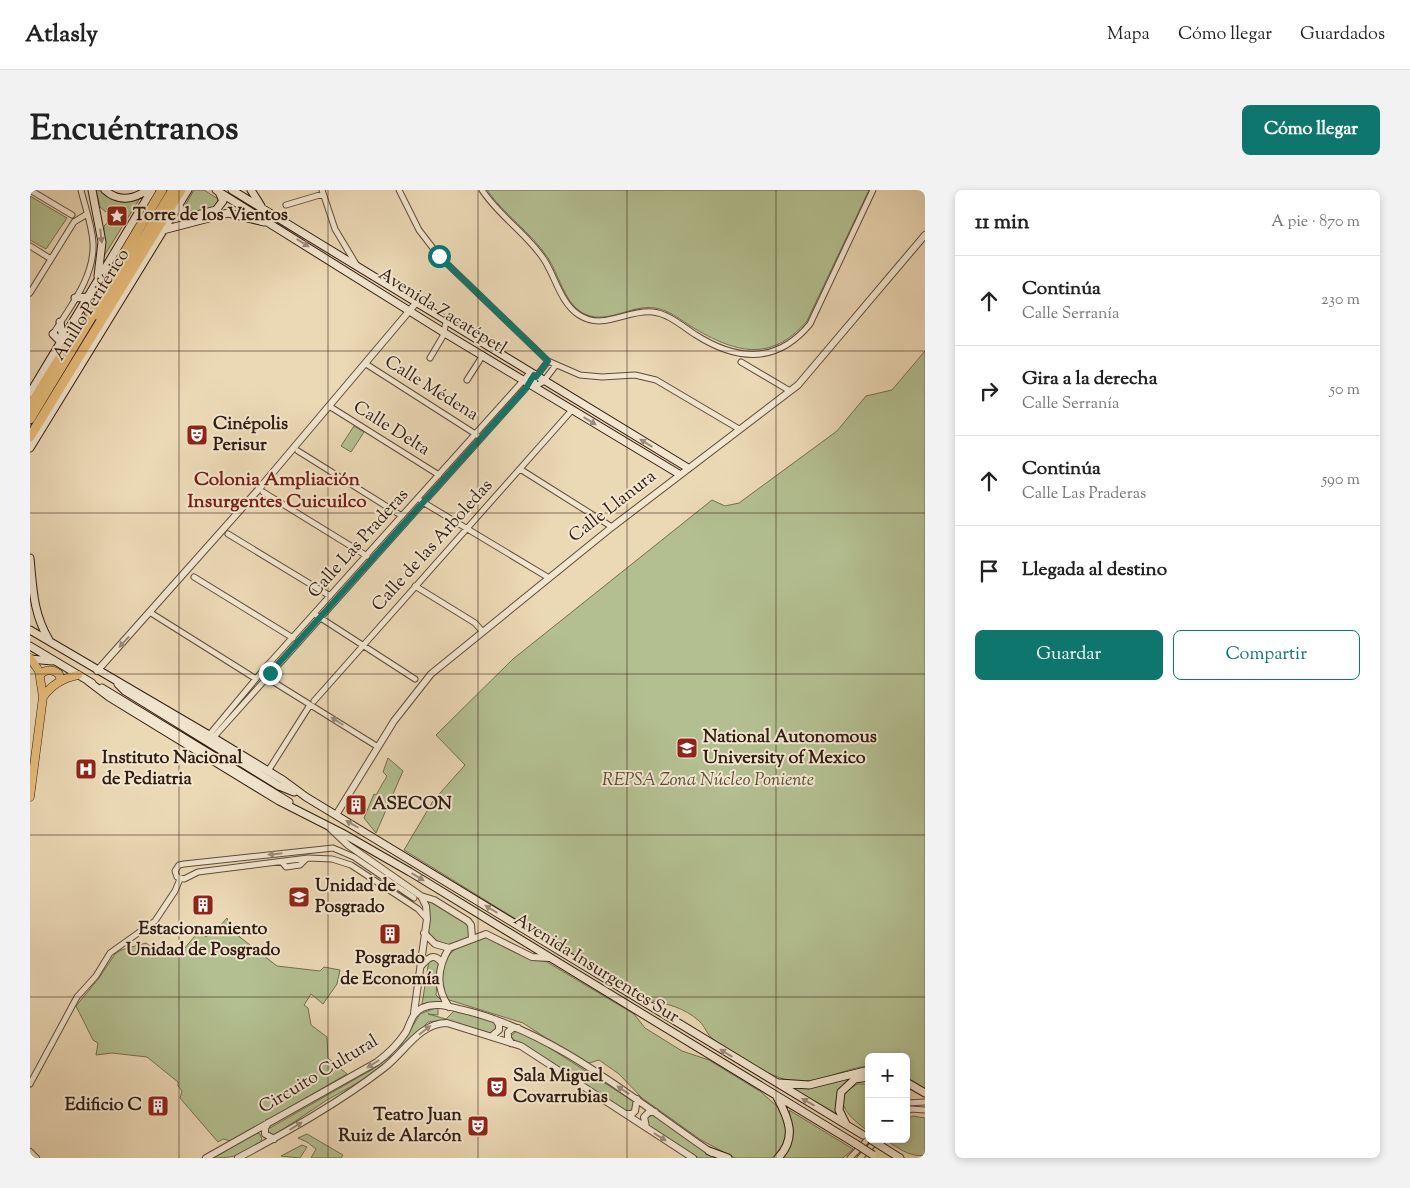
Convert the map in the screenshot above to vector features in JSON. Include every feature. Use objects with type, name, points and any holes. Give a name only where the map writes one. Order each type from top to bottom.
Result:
[{"type":"highway","name":"Anillo Periférico","points":[[30,406],[162,190]]},
{"type":"highway","points":[[30,419],[168,190]]},
{"type":"highway","points":[[30,427],[173,190]]},
{"type":"highway","name":"Anillo Periférico","points":[[30,436],[181,190]]},
{"type":"highway","points":[[89,350],[129,275]]},
{"type":"highway","points":[[30,401],[37,381]]},
{"type":"main road","points":[[92,190],[102,242],[97,282]]},
{"type":"main road","points":[[105,190],[112,196],[124,199],[138,196],[147,190]]},
{"type":"main road","points":[[30,393],[152,190]]},
{"type":"main road","points":[[30,448],[188,190]]},
{"type":"main road","name":"Avenida Zacatépetl","points":[[232,190],[544,382],[688,468]]},
{"type":"main road","points":[[251,190],[262,209]]},
{"type":"main road","points":[[179,205],[181,212],[190,216],[216,210],[222,201],[218,191]]},
{"type":"main road","name":"Avenida Zacatépetl","points":[[218,191],[443,332],[679,474]]},
{"type":"main road","points":[[163,230],[228,213],[269,223]]},
{"type":"main road","points":[[74,298],[88,297]]},
{"type":"main road","points":[[60,322],[62,340]]},
{"type":"main road","points":[[53,334],[62,340]]},
{"type":"main road","points":[[611,434],[616,425]]},
{"type":"main road","points":[[663,465],[668,457]]},
{"type":"main road","points":[[30,558],[35,608],[39,623],[51,643]]},
{"type":"main road","name":"Avenida Insurgentes Sur","points":[[30,630],[97,671],[211,736],[306,797],[865,1136]]},
{"type":"main road","name":"Avenida Insurgentes Sur","points":[[30,646],[88,681],[117,702],[279,801],[296,808],[350,838],[552,958],[876,1156]]},
{"type":"main road","points":[[30,659],[56,662]]},
{"type":"main road","points":[[30,659],[40,675],[43,696],[31,776],[30,797]]},
{"type":"main road","points":[[40,675],[45,671],[51,670],[59,674],[61,680]]},
{"type":"main road","points":[[43,696],[49,688],[61,680],[78,675]]},
{"type":"main road","name":"Avenida Insurgentes Sur","points":[[116,682],[125,691],[279,786],[306,797]]},
{"type":"main road","points":[[767,1078],[786,1084],[805,1086],[865,1071]]},
{"type":"main road","points":[[848,1126],[840,1113],[840,1095],[851,1081],[865,1078]]},
{"type":"main road","points":[[910,1084],[925,1093]]},
{"type":"main road","points":[[776,1096],[788,1116],[790,1129],[787,1147],[778,1158]]},
{"type":"main road","name":"Avenida Insurgentes Sur","points":[[879,1143],[900,1158]]},
{"type":"main road","points":[[709,1151],[728,1158]]},
{"type":"street","points":[[30,190],[72,215]]},
{"type":"street","points":[[53,334],[87,276],[92,255],[93,244],[81,190]]},
{"type":"street","points":[[399,190],[419,230],[439,256],[548,361],[580,375],[629,375],[650,378],[739,430]]},
{"type":"street","points":[[482,190],[497,210],[540,253],[567,303],[580,316],[601,322],[644,312],[657,312],[673,319],[718,348],[739,354],[752,355],[772,352],[784,347],[796,339],[810,324],[873,190]]},
{"type":"street","points":[[286,205],[323,192],[335,229],[358,268]]},
{"type":"street","points":[[30,293],[74,222],[87,214]]},
{"type":"street","name":"Calle Llanura","points":[[336,815],[401,710],[422,683],[482,631],[612,527],[790,391],[802,380],[925,235]]},
{"type":"street","points":[[337,255],[343,245]]},
{"type":"street","points":[[30,246],[51,259]]},
{"type":"street","points":[[97,671],[151,613],[412,311],[416,303]]},
{"type":"street","points":[[430,358],[446,322]]},
{"type":"street","points":[[467,380],[483,355]]},
{"type":"street","name":"Calle Las Praderas","points":[[211,736],[258,676],[293,638],[317,616],[330,596],[402,516],[420,500],[439,475],[531,384],[533,375],[548,361]]},
{"type":"street","points":[[741,362],[790,391]]},
{"type":"street","name":"Calle Médena","points":[[366,364],[479,435]]},
{"type":"street","points":[[533,375],[531,384],[544,382],[556,365]]},
{"type":"street","name":"Calle Delta","points":[[329,406],[439,475]]},
{"type":"street","name":"Calle de las Arboledas","points":[[268,771],[312,703],[572,410]]},
{"type":"street","name":"Calle Las Praderas","points":[[211,736],[266,677],[317,616],[479,435]]},
{"type":"street","points":[[298,451],[402,516]]},
{"type":"street","points":[[520,469],[612,527]]},
{"type":"street","points":[[263,492],[367,556]]},
{"type":"street","points":[[420,500],[549,578]]},
{"type":"street","points":[[228,534],[330,596]]},
{"type":"street","points":[[194,577],[293,638]]},
{"type":"street","points":[[415,586],[475,624],[482,631]]},
{"type":"street","points":[[151,613],[258,676],[266,677],[312,703],[378,747]]},
{"type":"street","points":[[317,616],[415,679]]},
{"type":"street","points":[[329,827],[348,845],[418,897],[426,906],[427,919],[414,1013]]},
{"type":"street","points":[[180,879],[175,871],[179,865],[333,848],[344,852],[418,897],[434,900],[468,921],[471,925],[472,938]]},
{"type":"street","points":[[282,862],[286,866],[300,865],[309,858],[309,853],[314,850]]},
{"type":"street","points":[[295,852],[299,855],[297,860]]},
{"type":"street","points":[[30,1084],[77,997],[96,976],[110,952],[156,921],[175,891],[180,879],[198,872],[211,870],[309,858],[332,859],[351,865],[407,902],[427,919]]},
{"type":"street","points":[[224,859],[221,864],[225,869]]},
{"type":"street","points":[[210,861],[213,865],[211,870]]},
{"type":"street","points":[[407,902],[418,897]]},
{"type":"street","points":[[424,933],[435,944],[448,948],[472,938],[486,934],[493,935],[532,957],[552,958]]},
{"type":"street","points":[[448,948],[442,963],[439,990],[449,1006]]},
{"type":"street","points":[[420,966],[433,956],[442,963]]},
{"type":"street","points":[[414,1013],[430,1005],[449,1006],[519,1028],[637,1099],[720,1158]]},
{"type":"street","name":"Circuito Cultural","points":[[206,1158],[377,1062],[398,1042],[414,1013]]},
{"type":"street","points":[[492,1018],[499,1025],[496,1034],[492,1036]]},
{"type":"street","name":"Circuito Cultural","points":[[238,1158],[274,1138],[384,1068],[424,1029],[435,1023],[447,1022],[511,1043],[546,1062],[622,1114],[646,1127],[693,1158]]},
{"type":"street","points":[[511,1043],[508,1038],[508,1032],[513,1028],[519,1028]]},
{"type":"street","points":[[622,1114],[632,1114],[635,1111],[637,1099]]},
{"type":"street","points":[[910,1104],[925,1102]]},
{"type":"street","points":[[910,1110],[925,1110]]},
{"type":"street","points":[[646,1127],[643,1120],[646,1114],[656,1113]]},
{"type":"street","points":[[269,1123],[264,1132],[268,1138],[274,1138]]},
{"type":"street","points":[[254,1131],[263,1136],[262,1145]]},
{"type":"street","points":[[850,1158],[865,1141]]},
{"type":"street","points":[[860,1158],[879,1143]]},
{"type":"street","points":[[30,1152],[36,1158]]},
{"type":"green space","points":[[96,190],[118,202],[129,202],[140,198],[104,256],[104,226],[108,222],[107,219],[118,224],[123,219],[125,213],[122,209],[107,208],[106,212],[100,207]]},
{"type":"green space","points":[[194,190],[204,190],[218,199],[216,207],[192,213],[183,209]]},
{"type":"green space","points":[[487,190],[869,190],[807,321],[793,335],[779,344],[751,350],[722,343],[660,309],[636,309],[599,317],[581,312],[570,301],[548,258],[526,232],[501,208]]},
{"type":"green space","points":[[30,196],[67,218],[46,249],[30,240]]},
{"type":"green space","name":"REPSA Zona Núcleo Poniente","points":[[925,351],[925,1089],[910,1080],[910,1053],[865,1053],[865,1066],[813,1080],[794,1081],[763,1071],[721,1045],[711,1037],[694,1016],[681,1009],[647,1000],[404,850],[433,801],[465,765],[436,735],[513,659],[712,500],[725,506],[739,503],[837,431],[866,396],[892,390]]},
{"type":"green space","points":[[354,426],[364,432],[351,452],[341,446]]},
{"type":"green space","points":[[388,758],[403,771],[376,833],[364,818],[374,794],[376,795],[387,776],[383,772]]},
{"type":"green space","points":[[431,900],[463,920],[470,931],[469,938],[450,946],[433,938],[428,930],[427,901]]},
{"type":"green space","points":[[227,918],[232,931],[277,966],[320,971],[324,967],[340,970],[337,984],[323,1004],[311,994],[304,1005],[308,1008],[311,1025],[327,1037],[328,1058],[347,1074],[231,1141],[223,1139],[218,1142],[180,1098],[182,1091],[178,1086],[178,1082],[147,1057],[112,1053],[96,1055],[98,1043],[93,1040],[76,1006],[99,978],[115,954],[121,950],[146,943],[159,952],[165,946],[178,956],[200,930],[206,937]]},
{"type":"green space","points":[[486,936],[496,939],[527,958],[547,962],[634,1014],[645,1028],[682,1051],[709,1060],[761,1092],[781,1110],[789,1131],[785,1146],[772,1158],[735,1158],[701,1140],[642,1098],[619,1074],[599,1060],[586,1064],[523,1023],[446,999],[442,980],[444,967],[449,955],[461,946]]},
{"type":"green space","points":[[434,959],[439,962],[436,995],[443,1002],[422,1004],[429,960]]},
{"type":"green space","points":[[438,1007],[438,1015],[428,1014],[446,1019],[455,1010],[490,1019],[496,1023],[497,1030],[493,1034],[446,1020],[428,1022],[395,1057],[375,1073],[327,1100],[273,1136],[268,1134],[268,1129],[373,1069],[397,1052],[420,1014]]},
{"type":"green space","points":[[518,1030],[526,1033],[636,1103],[629,1113],[622,1112],[513,1039],[511,1036]]},
{"type":"green space","points":[[850,1078],[842,1086],[838,1094],[836,1103],[837,1114],[794,1089],[807,1088]]},
{"type":"green space","points":[[858,1084],[865,1084],[865,1128],[854,1120],[845,1108],[844,1096]]},
{"type":"green space","points":[[789,1110],[853,1149],[843,1158],[782,1158],[789,1146],[792,1135]]},
{"type":"green space","points":[[654,1115],[717,1158],[699,1158],[650,1128],[646,1124],[647,1117]]},
{"type":"green space","points":[[910,1117],[925,1118],[925,1155],[914,1155],[891,1143],[910,1143]]},
{"type":"green space","points":[[256,1133],[260,1134],[262,1139],[253,1149],[234,1156],[214,1158]]},
{"type":"green space","points":[[307,1134],[343,1155],[341,1158],[311,1158],[316,1149],[298,1138]]},
{"type":"green space","points":[[302,1145],[307,1147],[300,1158],[281,1156]]},
{"type":"place","name":"Torre de los Vientos","points":[[117,216]]},
{"type":"place","name":"Cinépolis Perisur","points":[[197,435]]},
{"type":"place","name":"National Autonomous University of Mexico","points":[[687,748]]},
{"type":"place","name":"Instituto Nacional de Pediatria","points":[[86,769]]},
{"type":"place","name":"ASECON","points":[[356,805]]},
{"type":"place","name":"Unidad de Posgrado","points":[[299,897]]},
{"type":"place","name":"Estacionamiento Unidad de Posgrado","points":[[203,905]]},
{"type":"place","name":"Posgrado de Economía","points":[[390,934]]},
{"type":"place","name":"Sala Miguel Covarrubias","points":[[497,1087]]},
{"type":"place","name":"Edificio C","points":[[158,1106]]},
{"type":"place","name":"Teatro Juan Ruiz de Alarcón","points":[[478,1126]]},
{"type":"district","name":"Colonia Ampliación Insurgentes Cuicuilco","points":[[277,491]]},
{"type":"route","points":[[270,673],[526,388],[534,375],[536,377],[548,361],[534,350],[439,256]]}]
